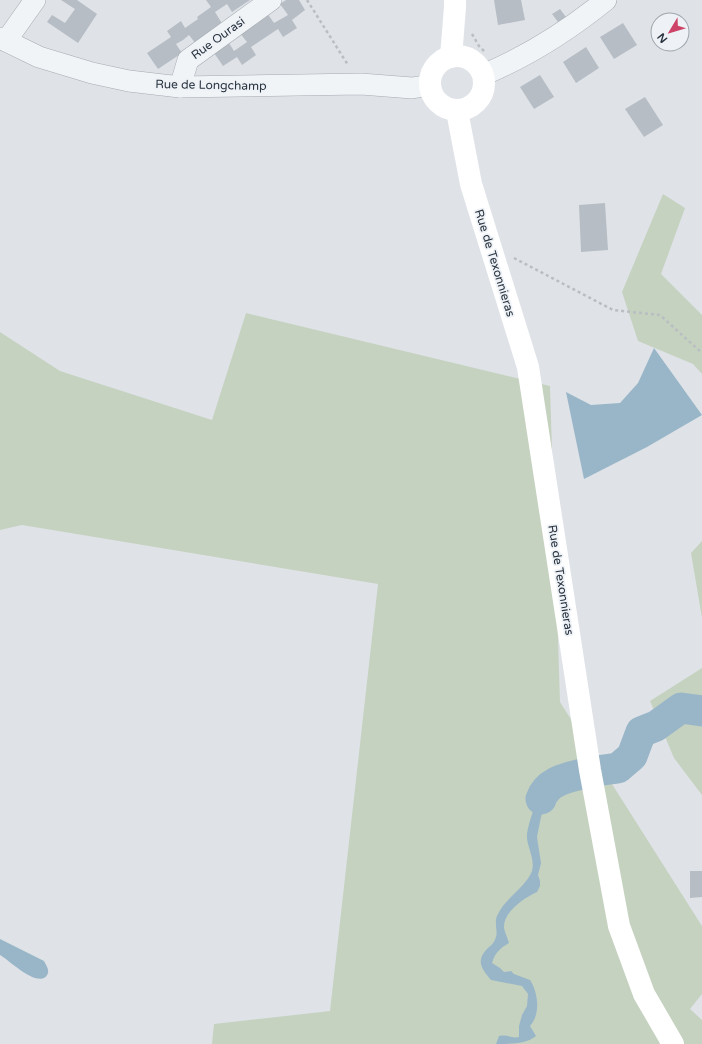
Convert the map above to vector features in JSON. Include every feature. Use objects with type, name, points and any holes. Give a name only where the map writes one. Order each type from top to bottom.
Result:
[{"type":"main road","points":[[451,56],[455,0]]},
{"type":"main road","points":[[451,56],[461,56],[471,60],[478,66],[491,71],[479,100],[469,107],[457,111],[447,109],[438,103],[432,95],[430,85],[432,72],[435,66],[451,56]]},
{"type":"main road","name":"Rue de Texonnieras","points":[[457,111],[471,184],[528,367],[590,770],[619,926],[644,994],[673,1044]]},
{"type":"street","points":[[3,40],[35,0]]},
{"type":"street","name":"Rue Ourasi","points":[[180,87],[188,60],[271,0]]},
{"type":"street","points":[[491,71],[523,56],[575,24],[606,0]]},
{"type":"street","name":"Rue de Longchamp","points":[[3,40],[39,57],[92,73],[129,82],[180,87],[360,84],[412,88],[430,85]]},
{"type":"path","points":[[307,0],[360,84]]},
{"type":"path","points":[[471,28],[472,34],[491,71]]},
{"type":"path","points":[[489,244],[613,310],[660,315],[702,353]]},
{"type":"green space","points":[[663,194],[685,208],[661,274],[702,315],[702,374],[693,364],[638,341],[622,292]]},
{"type":"green space","points":[[246,313],[550,386],[560,702],[702,926],[702,994],[690,1009],[702,1020],[702,1044],[212,1044],[214,1024],[330,1011],[378,584],[22,525],[0,530],[0,332],[60,371],[212,420]]},
{"type":"green space","points":[[702,541],[702,618],[691,553]]},
{"type":"green space","points":[[702,668],[702,795],[674,758],[650,701]]},
{"type":"water","points":[[654,348],[702,415],[647,447],[584,479],[566,392],[591,405],[620,403],[638,383]]},
{"type":"water","points":[[680,699],[702,703],[702,711],[681,708],[670,714],[656,726],[641,732],[636,740],[632,756],[618,768],[607,770],[607,766],[624,757],[628,750],[630,738],[633,734],[659,720],[673,704]]},
{"type":"water","points":[[569,770],[582,770],[582,774],[576,775],[571,782],[555,788],[547,796],[541,817],[537,837],[541,863],[538,875],[540,886],[537,892],[515,906],[507,916],[504,928],[509,943],[498,951],[492,963],[504,972],[511,971],[514,974],[530,980],[535,991],[537,1009],[536,1015],[530,1026],[536,1036],[528,1041],[513,1044],[496,1044],[499,1036],[519,1037],[519,1026],[522,1015],[527,1006],[528,994],[522,986],[491,980],[482,968],[482,956],[496,938],[496,919],[500,910],[525,882],[532,871],[533,862],[527,832],[531,816],[542,790],[550,780]]},
{"type":"water","points":[[0,939],[44,961],[48,973],[44,978],[39,979],[24,973],[0,955]]},
{"type":"building","points":[[61,0],[77,0],[97,14],[78,43],[47,22],[52,15],[65,23],[75,9]]},
{"type":"building","points":[[206,0],[250,0],[232,12],[227,4],[215,12],[223,25],[196,44],[189,35],[176,44],[182,53],[158,69],[147,53],[171,37],[167,31],[181,21],[185,28],[198,19],[197,17],[211,7]]},
{"type":"building","points":[[286,0],[299,0],[305,10],[292,20],[297,28],[283,37],[278,29],[251,47],[256,55],[242,65],[237,57],[223,66],[212,50],[227,40],[234,51],[247,42],[239,32],[267,13],[274,23],[288,15],[280,4]]},
{"type":"building","points":[[494,0],[521,0],[525,20],[498,25]]},
{"type":"building","points":[[560,9],[566,17],[558,22],[552,14]]},
{"type":"building","points":[[623,23],[637,45],[614,59],[600,37]]},
{"type":"building","points":[[586,47],[599,68],[576,83],[563,62]]},
{"type":"building","points":[[540,75],[554,97],[534,109],[520,87]]},
{"type":"building","points":[[645,97],[663,125],[644,137],[625,109]]},
{"type":"building","points":[[605,203],[608,250],[581,252],[579,205]]},
{"type":"building","points":[[690,871],[702,871],[702,897],[690,898]]},
{"type":"waterway","points":[[596,771],[618,768],[632,756],[641,732],[656,726],[681,708],[702,711]]},
{"type":"waterway","points":[[541,799],[544,793],[553,784],[558,781],[582,774]]}]
